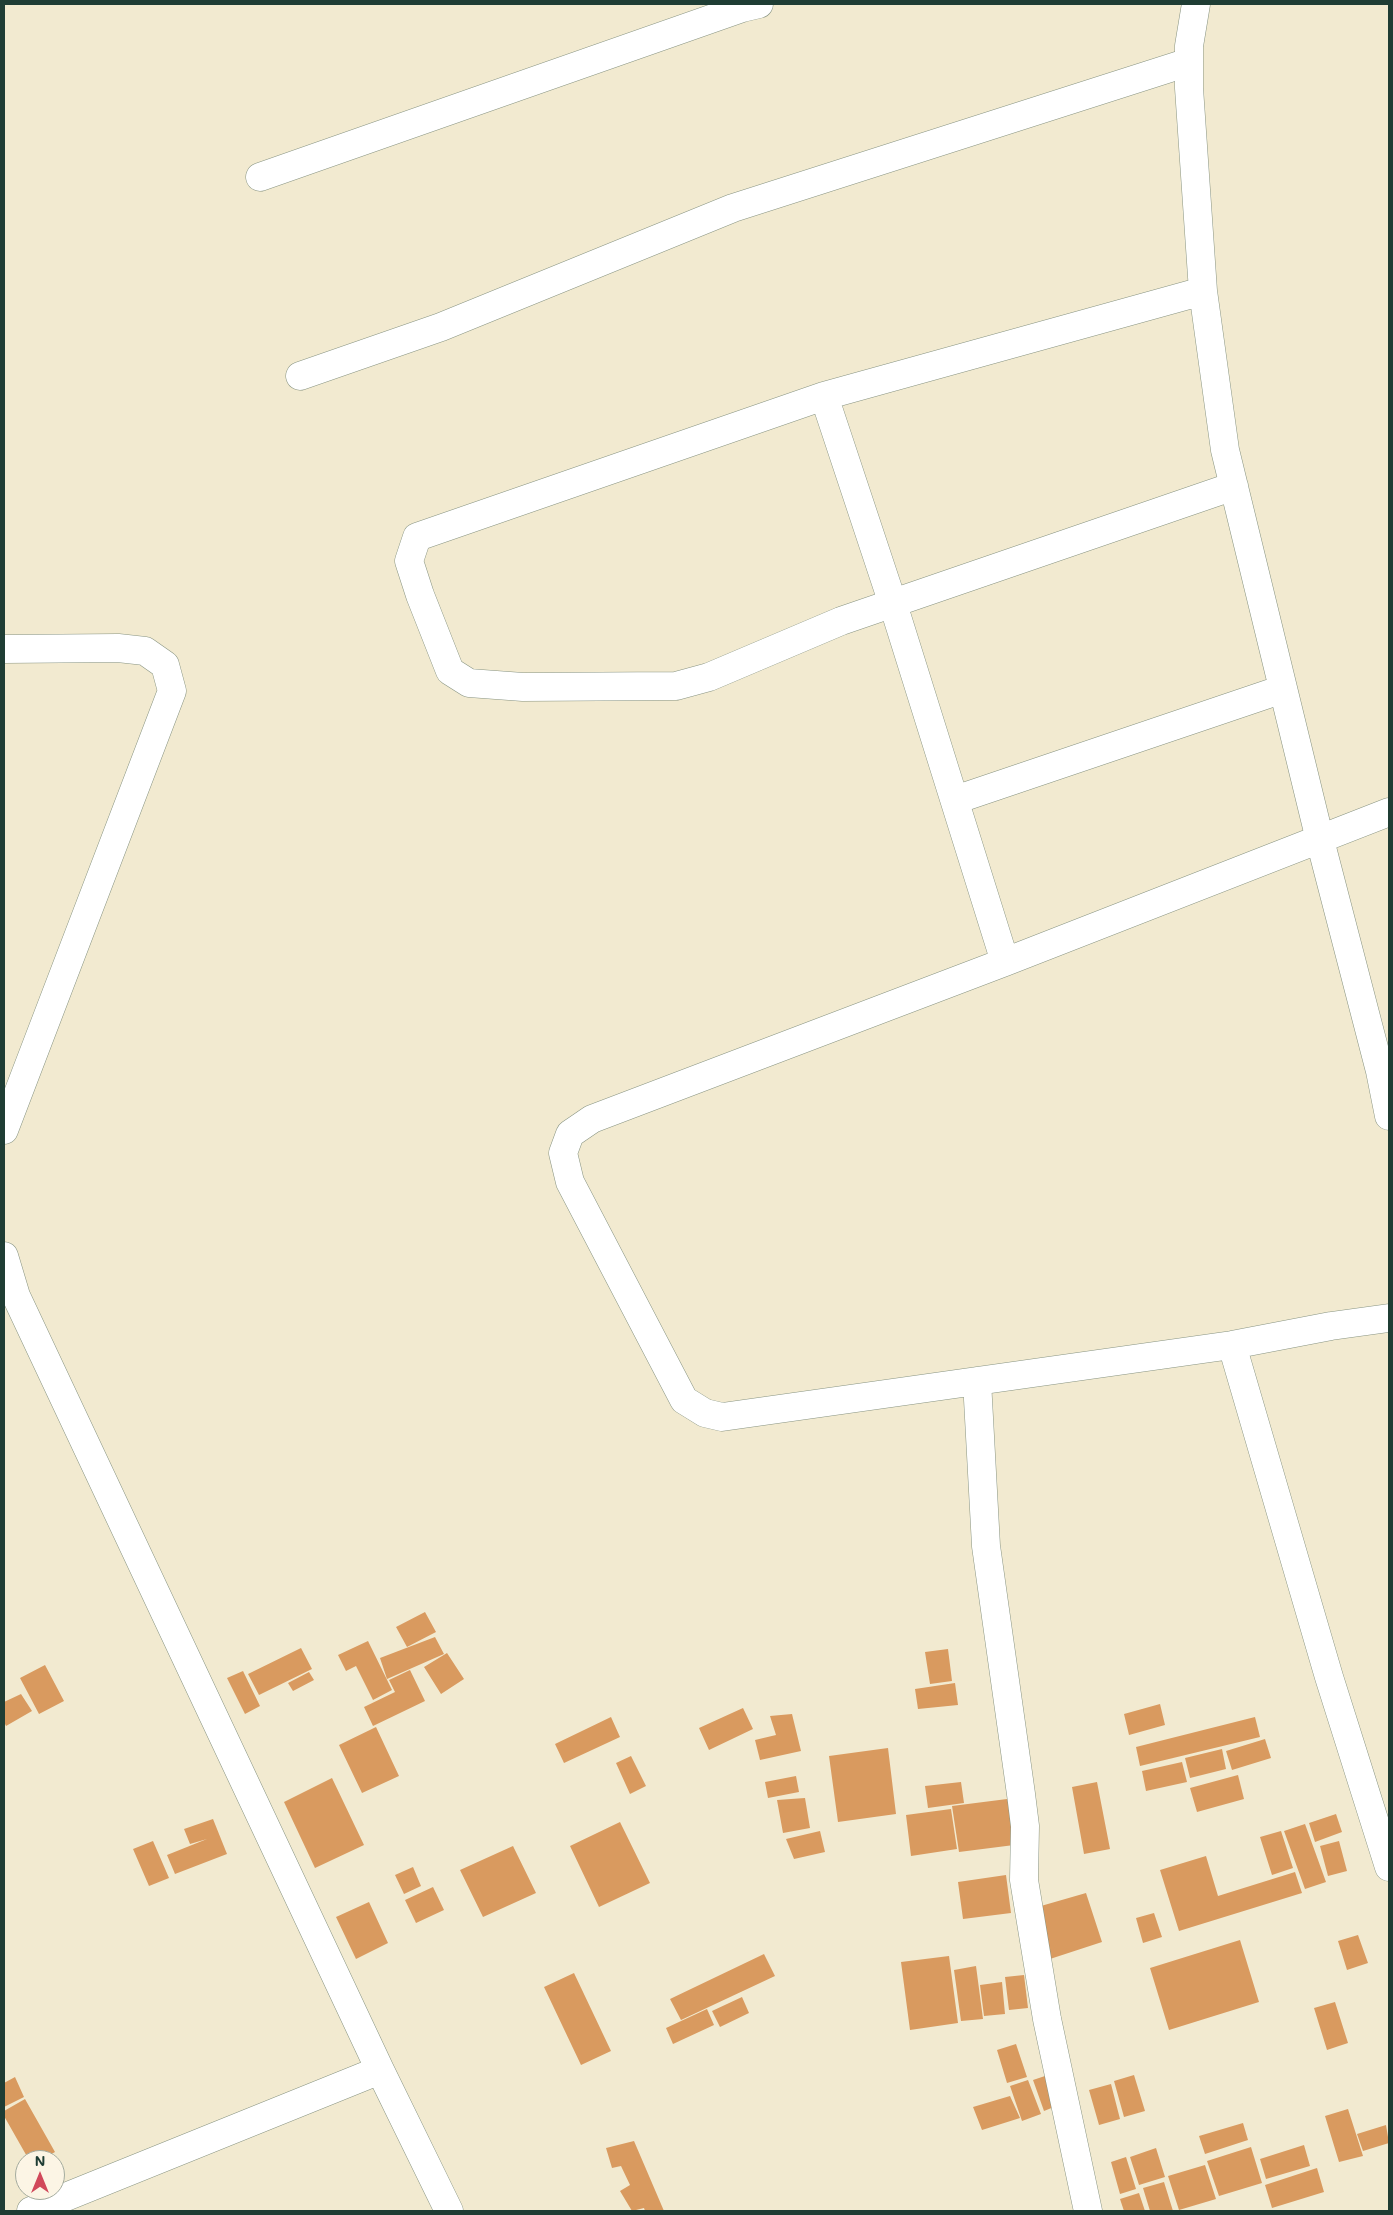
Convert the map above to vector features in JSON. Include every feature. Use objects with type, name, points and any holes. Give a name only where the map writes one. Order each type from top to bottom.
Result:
[{"type":"street","points":[[1196,4],[1189,46],[1189,88],[1203,291],[1225,450],[1320,840],[1380,1071],[1389,1116]]},
{"type":"street","points":[[260,178],[747,5]]},
{"type":"street","points":[[300,376],[441,327],[733,208],[1189,62]]},
{"type":"street","points":[[1203,291],[824,396],[417,536],[409,561],[420,595],[450,671],[469,683],[523,687],[676,686],[709,677],[841,621],[1234,486]]},
{"type":"street","points":[[824,396],[893,604],[1006,962]]},
{"type":"street","points":[[4,649],[118,648],[145,650],[165,665],[172,691],[4,1130]]},
{"type":"street","points":[[955,800],[1283,689]]},
{"type":"street","points":[[1389,812],[1006,962],[592,1119],[570,1134],[563,1153],[570,1182],[684,1400],[704,1413],[722,1417],[1232,1346],[1331,1326],[1389,1318]]},
{"type":"street","points":[[4,1256],[16,1296],[380,2070],[449,2211]]},
{"type":"street","points":[[1232,1346],[1329,1677],[1389,1867]]},
{"type":"street","points":[[977,1381],[986,1546],[1025,1826],[1024,1880],[1047,2019],[1088,2211]]},
{"type":"street","points":[[31,2211],[380,2070]]},
{"type":"building","points":[[425,1612],[436,1632],[407,1647],[396,1627]]},
{"type":"building","points":[[435,1637],[444,1654],[387,1679],[380,1658]]},
{"type":"building","points":[[368,1641],[392,1690],[373,1700],[356,1666],[346,1671],[338,1655]]},
{"type":"building","points":[[301,1648],[312,1669],[259,1695],[248,1674]]},
{"type":"building","points":[[948,1649],[952,1681],[930,1684],[925,1652]]},
{"type":"building","points":[[447,1653],[464,1679],[441,1694],[424,1667]]},
{"type":"building","points":[[45,1665],[64,1701],[39,1714],[20,1678]]},
{"type":"building","points":[[410,1670],[425,1701],[373,1726],[364,1707],[395,1692],[389,1680]]},
{"type":"building","points":[[243,1671],[260,1706],[245,1714],[227,1678]]},
{"type":"building","points":[[309,1672],[314,1680],[293,1691],[288,1683]]},
{"type":"building","points":[[955,1683],[958,1705],[918,1709],[915,1689]]},
{"type":"building","points":[[21,1694],[32,1711],[6,1726],[4,1722],[4,1702]]},
{"type":"building","points":[[1160,1704],[1165,1725],[1129,1735],[1124,1714]]},
{"type":"building","points":[[743,1708],[753,1729],[709,1750],[699,1728]]},
{"type":"building","points":[[792,1714],[801,1751],[760,1760],[755,1740],[776,1735],[770,1716]]},
{"type":"building","points":[[611,1717],[620,1737],[564,1763],[555,1744]]},
{"type":"building","points":[[1255,1717],[1260,1737],[1140,1766],[1136,1747]]},
{"type":"building","points":[[376,1727],[399,1776],[362,1793],[339,1745]]},
{"type":"building","points":[[1265,1739],[1271,1758],[1232,1770],[1226,1751]]},
{"type":"building","points":[[888,1748],[896,1814],[838,1822],[829,1756]]},
{"type":"building","points":[[1222,1749],[1226,1769],[1190,1778],[1185,1758]]},
{"type":"building","points":[[631,1756],[646,1786],[630,1794],[616,1763]]},
{"type":"building","points":[[1182,1762],[1187,1782],[1146,1791],[1142,1771]]},
{"type":"building","points":[[1238,1775],[1244,1799],[1197,1812],[1190,1788]]},
{"type":"building","points":[[796,1776],[799,1792],[768,1798],[765,1782]]},
{"type":"building","points":[[332,1778],[364,1845],[315,1868],[284,1802]]},
{"type":"building","points":[[961,1782],[964,1803],[928,1808],[925,1786]]},
{"type":"building","points":[[1097,1782],[1110,1849],[1084,1854],[1072,1787]]},
{"type":"building","points":[[805,1798],[810,1828],[783,1833],[777,1800]]},
{"type":"building","points":[[1015,1798],[1022,1844],[959,1852],[952,1806]]},
{"type":"building","points":[[951,1809],[957,1849],[911,1856],[906,1815]]},
{"type":"building","points":[[1336,1814],[1342,1832],[1315,1842],[1309,1823]]},
{"type":"building","points":[[213,1819],[227,1854],[175,1874],[167,1855],[207,1839],[190,1844],[184,1829]]},
{"type":"building","points":[[620,1822],[650,1883],[599,1907],[570,1846]]},
{"type":"building","points":[[1305,1824],[1326,1882],[1305,1889],[1284,1831]]},
{"type":"building","points":[[820,1831],[825,1852],[794,1859],[786,1839]]},
{"type":"building","points":[[1281,1831],[1293,1868],[1272,1875],[1260,1837]]},
{"type":"building","points":[[153,1841],[169,1878],[149,1886],[133,1849]]},
{"type":"building","points":[[1339,1841],[1347,1871],[1328,1876],[1320,1846]]},
{"type":"building","points":[[513,1846],[536,1893],[483,1917],[460,1870]]},
{"type":"building","points":[[1206,1856],[1218,1896],[1295,1872],[1302,1893],[1179,1931],[1160,1870]]},
{"type":"building","points":[[413,1867],[421,1886],[404,1894],[395,1875]]},
{"type":"building","points":[[1006,1875],[1011,1913],[963,1919],[958,1882]]},
{"type":"building","points":[[433,1887],[444,1910],[416,1923],[405,1900]]},
{"type":"building","points":[[1086,1893],[1102,1942],[1050,1959],[1034,1908]]},
{"type":"building","points":[[369,1902],[388,1943],[356,1959],[336,1917]]},
{"type":"building","points":[[1154,1913],[1162,1937],[1143,1943],[1136,1918]]},
{"type":"building","points":[[1358,1935],[1368,1963],[1347,1970],[1338,1941]]},
{"type":"building","points":[[1240,1940],[1259,2002],[1169,2030],[1150,1968]]},
{"type":"building","points":[[764,1954],[775,1976],[681,2020],[670,1999]]},
{"type":"building","points":[[949,1956],[958,2023],[910,2030],[901,1962]]},
{"type":"building","points":[[976,1966],[983,2019],[961,2021],[954,1970]]},
{"type":"building","points":[[574,1973],[611,2051],[581,2065],[544,1987]]},
{"type":"building","points":[[1024,1975],[1028,2008],[1009,2010],[1005,1977]]},
{"type":"building","points":[[1002,1982],[1005,2014],[984,2016],[980,1985]]},
{"type":"building","points":[[742,1997],[749,2013],[720,2027],[712,2011]]},
{"type":"building","points":[[1335,2002],[1348,2043],[1327,2050],[1314,2008]]},
{"type":"building","points":[[707,2009],[714,2025],[673,2044],[666,2028]]},
{"type":"building","points":[[1016,2044],[1027,2077],[1007,2083],[997,2050]]},
{"type":"building","points":[[1048,2075],[1059,2105],[1044,2111],[1033,2080]]},
{"type":"building","points":[[1134,2075],[1145,2111],[1124,2117],[1114,2081]]},
{"type":"building","points":[[15,2077],[24,2097],[4,2107],[4,2083]]},
{"type":"building","points":[[1028,2080],[1041,2114],[1022,2121],[1010,2086]]},
{"type":"building","points":[[1111,2084],[1120,2119],[1099,2125],[1089,2090]]},
{"type":"building","points":[[1010,2096],[1020,2118],[982,2130],[973,2107]]},
{"type":"building","points":[[25,2099],[54,2150],[23,2150],[4,2116],[4,2111]]},
{"type":"building","points":[[1348,2109],[1363,2156],[1339,2162],[1325,2116]]},
{"type":"building","points":[[1243,2123],[1248,2140],[1205,2154],[1199,2136]]},
{"type":"building","points":[[1386,2125],[1389,2143],[1363,2151],[1357,2134]]},
{"type":"building","points":[[634,2141],[664,2211],[645,2211],[644,2208],[632,2211],[620,2191],[630,2185],[621,2166],[612,2168],[606,2148]]},
{"type":"building","points":[[1304,2145],[1310,2166],[1266,2179],[1260,2159]]},
{"type":"building","points":[[1251,2147],[1262,2183],[1219,2196],[1207,2161]]},
{"type":"building","points":[[1156,2148],[1165,2177],[1139,2185],[1130,2157]]},
{"type":"building","points":[[1126,2157],[1136,2189],[1120,2194],[1111,2162]]},
{"type":"building","points":[[1205,2165],[1216,2199],[1179,2210],[1168,2176]]},
{"type":"building","points":[[1317,2168],[1324,2192],[1272,2208],[1265,2185]]},
{"type":"building","points":[[1164,2182],[1173,2211],[1150,2211],[1143,2188]]},
{"type":"building","points":[[1139,2193],[1145,2211],[1124,2211],[1120,2199]]}]
